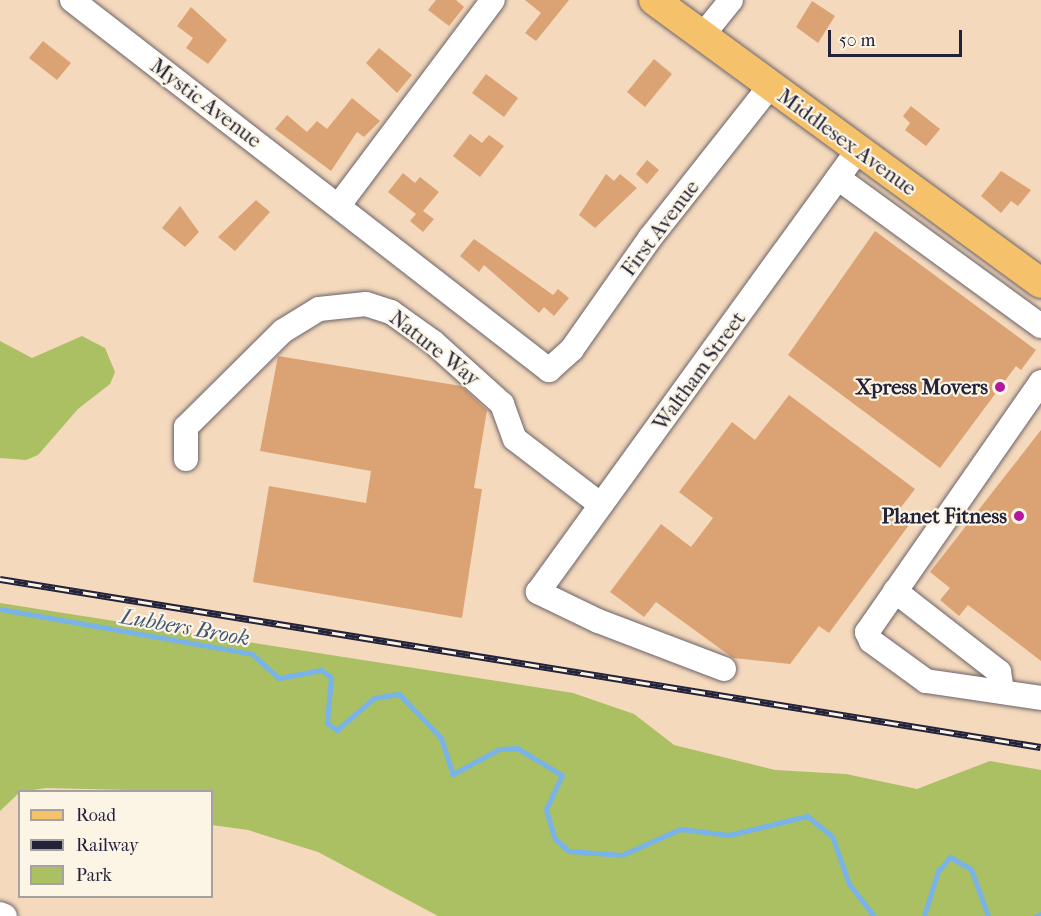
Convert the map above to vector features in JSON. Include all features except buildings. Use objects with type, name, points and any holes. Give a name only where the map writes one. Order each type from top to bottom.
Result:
[{"type":"main road","name":"Middlesex Avenue","points":[[654,0],[1041,283]]},
{"type":"street","name":"Mystic Avenue","points":[[72,0],[552,370]]},
{"type":"street","points":[[339,205],[493,0]]},
{"type":"street","points":[[702,36],[730,0]]},
{"type":"street","name":"First Avenue","points":[[552,370],[770,86]]},
{"type":"street","name":"Waltham Street","points":[[724,669],[598,621],[538,592],[858,150]]},
{"type":"street","points":[[838,178],[1041,326]]},
{"type":"street","name":"Nature Way","points":[[186,459],[186,427],[272,341],[319,309],[366,304],[391,312],[433,342],[502,404],[520,444],[601,505]]},
{"type":"street","points":[[1041,382],[869,627],[869,640],[926,681],[1041,698]]},
{"type":"street","points":[[895,591],[999,672],[1002,692]]},
{"type":"street","points":[[0,914],[4,916]]},
{"type":"green space","points":[[82,336],[105,348],[115,372],[110,384],[78,409],[38,455],[26,460],[0,458],[0,341],[32,358]]},
{"type":"green space","points":[[0,603],[573,693],[634,714],[674,745],[775,770],[846,774],[917,789],[990,761],[1041,770],[1041,916],[438,916],[318,852],[248,830],[213,825],[213,790],[46,788],[18,790],[18,794],[0,811]]},
{"type":"waterway","name":"Lubbers Brook","points":[[0,609],[252,654],[279,678],[321,670],[331,677],[327,723],[337,730],[374,698],[399,694],[441,738],[453,774],[499,749],[517,748],[562,775],[546,810],[555,839],[569,851],[622,855],[680,829],[729,835],[807,816],[832,836],[849,884],[874,916]]},
{"type":"waterway","name":"Lubbers Brook","points":[[924,916],[938,871],[950,857],[971,869],[988,916]]},
{"type":"waterway","name":"Lubbers Brook","points":[[1036,916],[1041,914]]},
{"type":"railway","points":[[0,579],[1041,747]]},
{"type":"place","name":"Xpress Movers","points":[[1000,387]]},
{"type":"place","name":"Planet Fitness","points":[[1019,516]]}]
